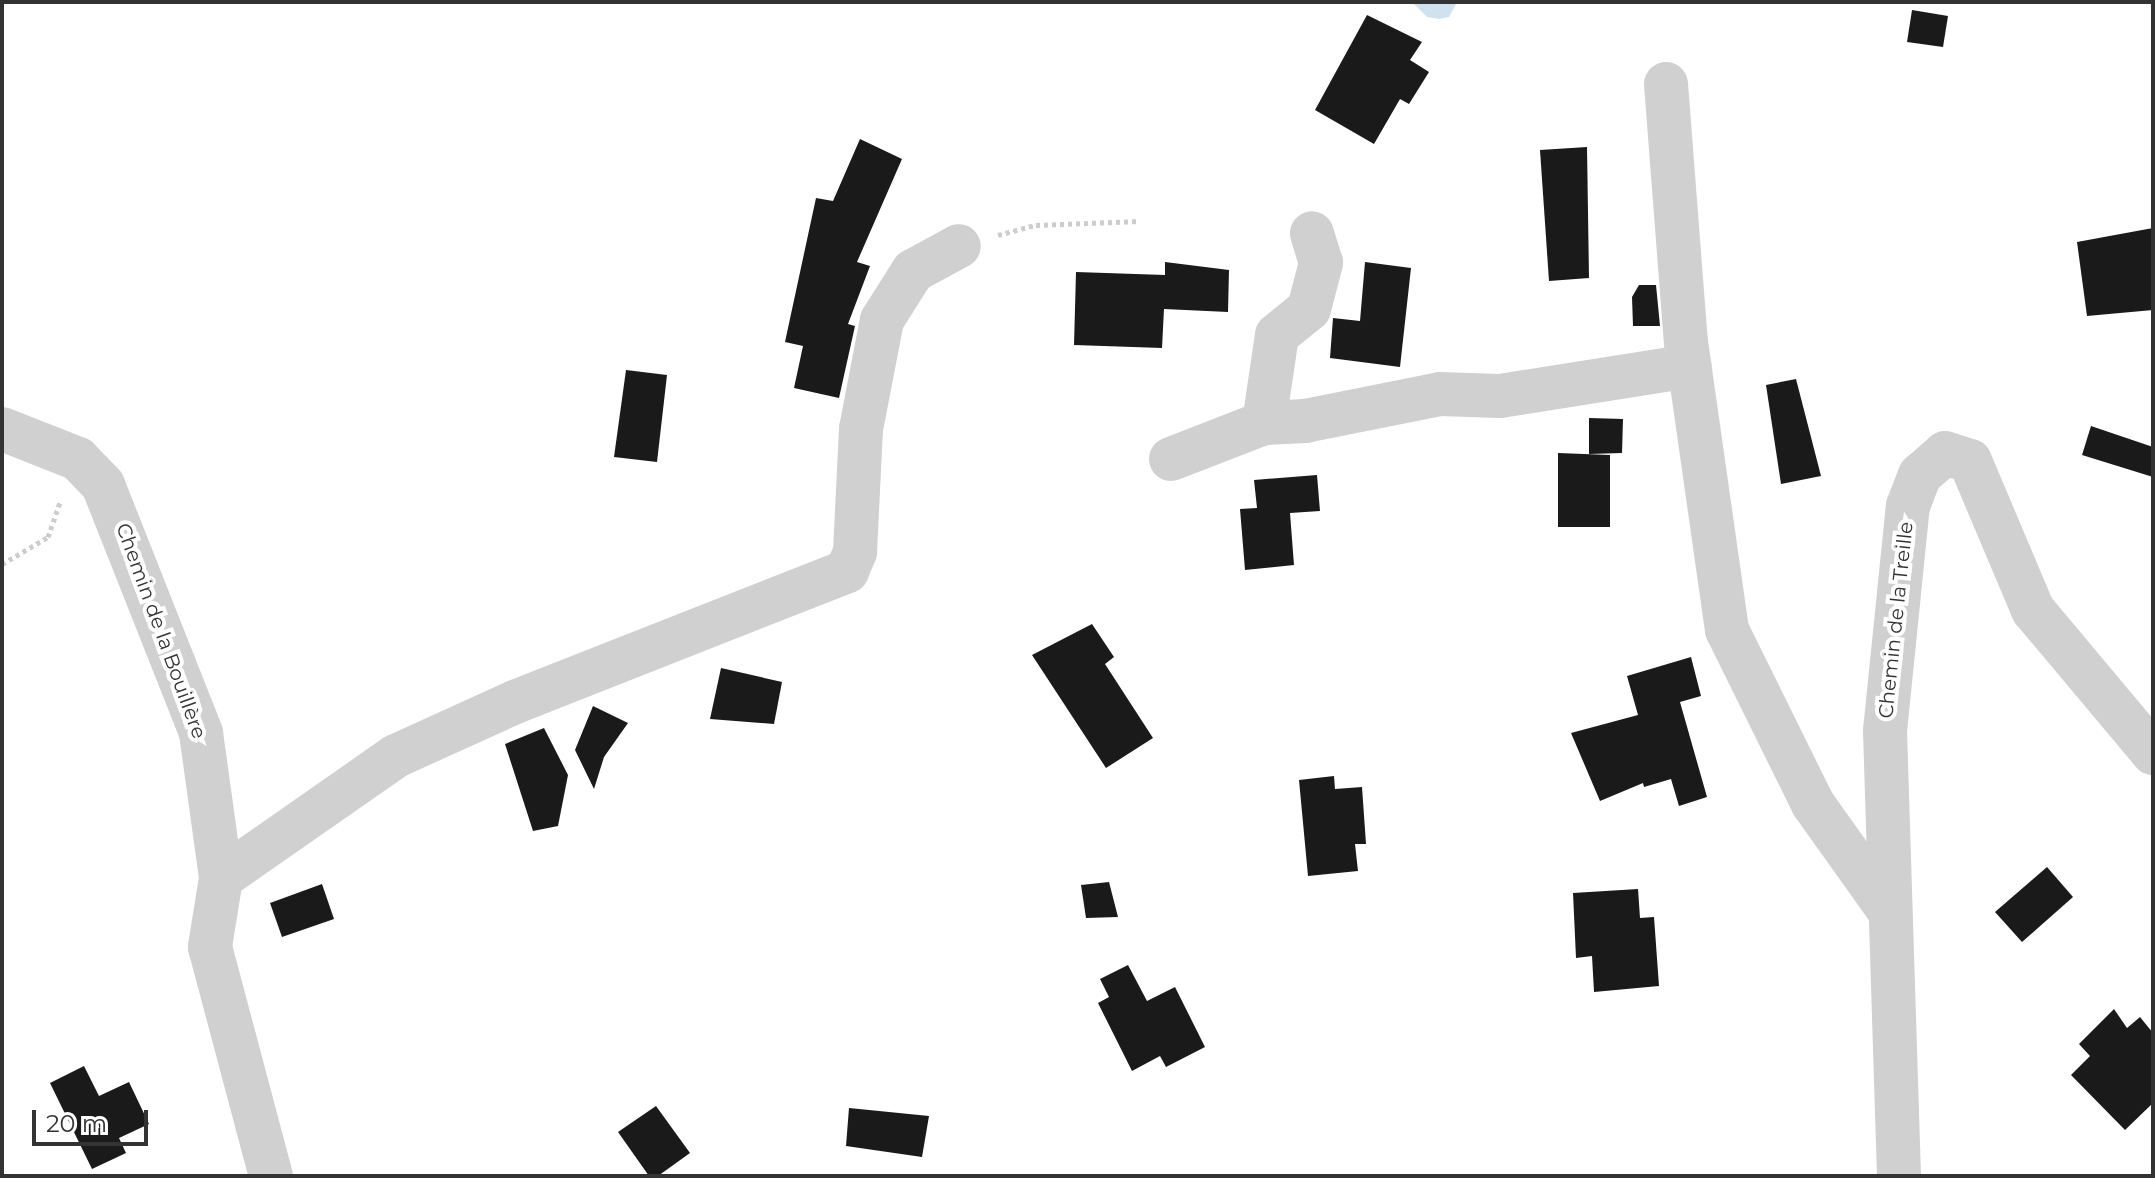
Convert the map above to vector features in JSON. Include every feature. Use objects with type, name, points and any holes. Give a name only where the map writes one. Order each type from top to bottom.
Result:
[{"type":"street","points":[[1666,84],[1690,366],[1727,630],[1813,804],[1890,912]]},
{"type":"street","points":[[1264,423],[1277,335],[1309,309],[1321,263],[1312,233]]},
{"type":"street","points":[[221,878],[396,756],[529,696],[847,571],[855,552],[861,429],[882,320],[913,271],[959,246]]},
{"type":"street","points":[[1171,459],[1264,423],[1305,421],[1440,394],[1500,396],[1690,366]]},
{"type":"street","name":"Chemin de la Bouillère","points":[[2,429],[78,459],[103,485],[123,525],[135,570],[201,733],[221,878],[210,947],[271,1176]]},
{"type":"street","name":"Chemin de la Treille","points":[[1899,1176],[1885,731],[1908,506],[1920,475],[1945,453],[1970,461],[2033,610],[2153,753]]},
{"type":"path","points":[[959,246],[1036,225],[1140,221]]},
{"type":"path","points":[[2,564],[48,537],[64,492],[86,468]]},
{"type":"water","points":[[1412,2],[1457,2],[1449,17],[1439,19],[1427,17]]},
{"type":"building","points":[[1912,10],[1948,16],[1943,47],[1907,42]]},
{"type":"building","points":[[1367,15],[1422,42],[1410,60],[1429,72],[1409,104],[1400,99],[1374,144],[1315,110]]},
{"type":"building","points":[[860,139],[902,159],[857,262],[870,266],[848,324],[855,326],[839,398],[794,388],[803,346],[785,342],[816,198],[833,201]]},
{"type":"building","points":[[1587,147],[1589,278],[1549,281],[1540,150]]},
{"type":"building","points":[[2153,228],[2153,310],[2087,316],[2077,242]]},
{"type":"building","points":[[1165,262],[1229,270],[1228,312],[1164,309],[1162,348],[1074,345],[1076,272],[1165,275]]},
{"type":"building","points":[[1365,262],[1411,268],[1400,367],[1330,358],[1333,318],[1360,321]]},
{"type":"building","points":[[1639,285],[1656,285],[1660,326],[1633,326],[1632,297]]},
{"type":"building","points":[[626,370],[667,375],[657,462],[614,457]]},
{"type":"building","points":[[1796,379],[1821,476],[1781,484],[1766,385]]},
{"type":"building","points":[[1589,418],[1623,419],[1622,453],[1589,454]]},
{"type":"building","points":[[2091,426],[2153,447],[2153,477],[2082,455]]},
{"type":"building","points":[[1558,453],[1610,455],[1610,527],[1558,527]]},
{"type":"building","points":[[1317,475],[1320,511],[1290,513],[1294,565],[1245,570],[1240,509],[1257,508],[1254,480]]},
{"type":"building","points":[[1092,624],[1114,657],[1105,664],[1153,738],[1106,768],[1032,655]]},
{"type":"building","points":[[1691,657],[1701,696],[1680,702],[1707,797],[1679,806],[1671,779],[1644,787],[1643,783],[1600,801],[1571,733],[1638,715],[1627,676]]},
{"type":"building","points":[[721,668],[782,682],[774,724],[710,719]]},
{"type":"building","points":[[593,706],[628,723],[604,757],[594,789],[575,750]]},
{"type":"building","points":[[544,728],[568,775],[558,826],[533,831],[505,744]]},
{"type":"building","points":[[1334,776],[1335,789],[1362,787],[1366,844],[1355,844],[1358,871],[1308,876],[1299,780]]},
{"type":"building","points":[[2047,867],[2073,897],[2022,942],[1995,912]]},
{"type":"building","points":[[1109,882],[1118,917],[1086,918],[1081,885]]},
{"type":"building","points":[[322,884],[334,919],[282,937],[270,903]]},
{"type":"building","points":[[1638,889],[1640,918],[1654,917],[1659,986],[1594,992],[1592,956],[1576,958],[1573,893]]},
{"type":"building","points":[[1128,965],[1147,1001],[1175,987],[1205,1047],[1166,1067],[1160,1056],[1132,1071],[1098,1003],[1109,997],[1100,979]]},
{"type":"building","points":[[2114,1009],[2127,1028],[2140,1017],[2153,1033],[2153,1103],[2125,1130],[2071,1075],[2090,1056],[2079,1044]]},
{"type":"building","points":[[84,1066],[99,1096],[129,1082],[149,1124],[119,1138],[126,1153],[92,1169],[50,1083]]},
{"type":"building","points":[[656,1106],[690,1153],[658,1176],[649,1176],[618,1132]]},
{"type":"building","points":[[849,1108],[929,1116],[922,1157],[846,1146]]}]
